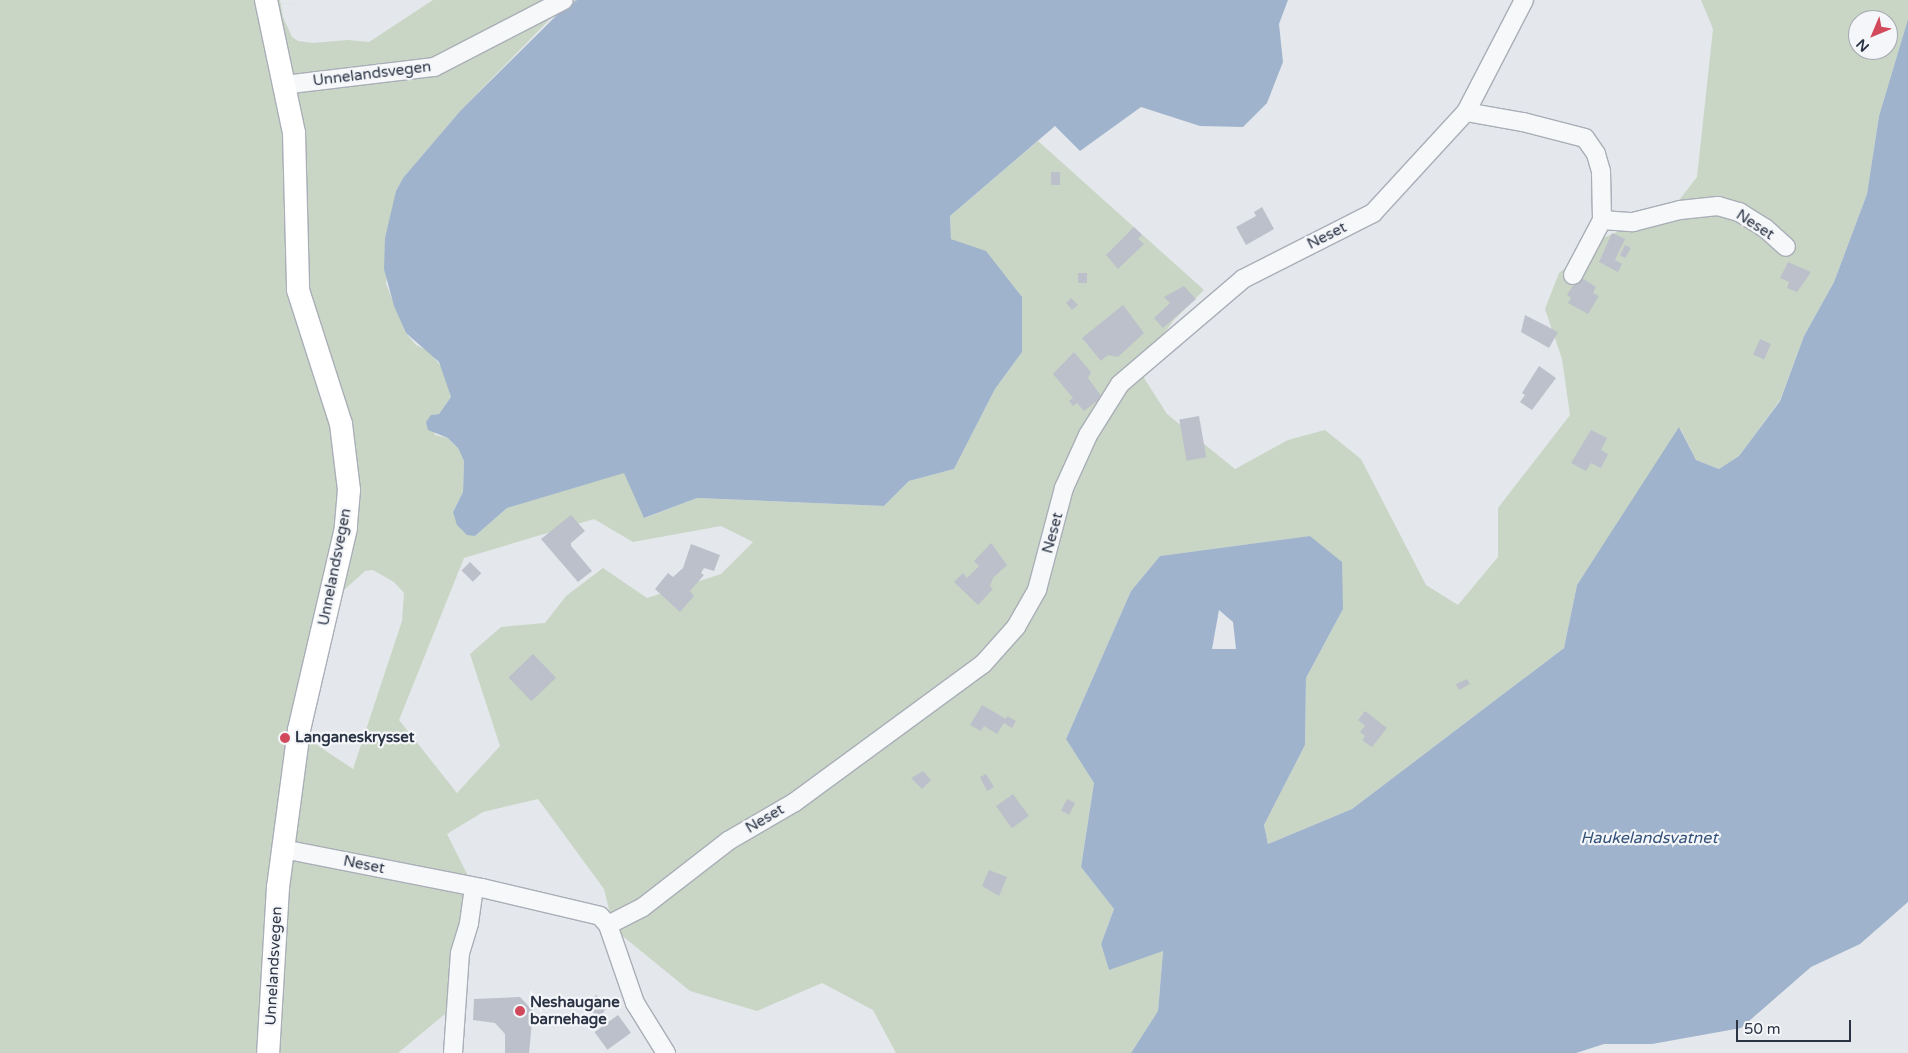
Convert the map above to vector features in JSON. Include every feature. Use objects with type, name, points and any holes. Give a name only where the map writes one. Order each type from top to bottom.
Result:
[{"type":"main road","name":"Unnelandsvegen","points":[[266,0],[294,133],[298,290],[342,424],[349,490],[346,528],[298,730],[283,849],[268,1053]]},
{"type":"street","name":"Unnelandsvegen","points":[[284,85],[434,67],[564,0]]},
{"type":"street","name":"Neset","points":[[283,849],[474,887],[591,913],[600,916],[608,925],[643,907],[728,841],[794,802],[983,664],[1016,627],[1037,590],[1056,526],[1064,488],[1088,435],[1120,384],[1242,279],[1373,213],[1466,112],[1524,0]]},
{"type":"street","points":[[1466,112],[1524,122],[1585,138],[1596,154],[1601,171],[1602,220],[1573,275]]},
{"type":"street","name":"Neset","points":[[1602,220],[1633,222],[1680,210],[1718,206],[1739,212],[1765,228],[1786,247]]},
{"type":"street","points":[[453,1053],[460,953],[469,923],[474,887]]},
{"type":"street","points":[[608,925],[635,1003],[666,1053]]},
{"type":"green space","points":[[0,0],[280,0],[283,17],[292,37],[298,41],[313,43],[348,40],[369,42],[433,0],[577,0],[550,19],[461,110],[403,178],[396,191],[386,284],[406,333],[416,345],[429,351],[442,368],[451,397],[439,414],[432,415],[435,435],[448,438],[458,448],[464,461],[463,492],[453,512],[475,536],[507,508],[624,472],[645,518],[697,498],[884,506],[909,481],[954,469],[995,389],[1022,352],[986,252],[951,239],[950,216],[1038,141],[1204,290],[1173,321],[1139,370],[1167,414],[1235,469],[1288,440],[1325,430],[1361,459],[1426,585],[1458,605],[1498,557],[1498,508],[1570,415],[1562,359],[1545,309],[1559,273],[1603,238],[1673,208],[1697,177],[1713,29],[1701,0],[1908,0],[1908,19],[1898,52],[1898,10],[1848,10],[1848,60],[1896,60],[1879,116],[1867,194],[1834,282],[1804,336],[1780,400],[1739,456],[1719,469],[1696,460],[1680,428],[1577,585],[1564,648],[1352,809],[1268,844],[1264,825],[1305,745],[1306,678],[1343,609],[1310,536],[1160,556],[1131,591],[1066,739],[1094,783],[1081,867],[1114,909],[1101,944],[1109,969],[1163,950],[1158,1011],[1131,1053],[896,1053],[873,1010],[822,983],[757,1011],[690,991],[614,929],[604,889],[538,799],[483,812],[447,834],[476,892],[445,1014],[398,1053],[0,1053]],"holes":[[[594,519],[633,542],[721,526],[753,542],[721,574],[647,598],[603,568],[566,596],[545,623],[501,627],[470,654],[500,746],[457,793],[399,720],[464,558]],[[373,570],[394,582],[404,593],[402,621],[353,769],[293,729],[338,589],[344,590],[365,571]]]},
{"type":"water","points":[[577,0],[1288,0],[1279,24],[1283,62],[1267,103],[1243,127],[1200,126],[1141,107],[1080,151],[1055,126],[950,216],[951,239],[986,251],[1022,297],[1022,352],[995,389],[954,469],[909,481],[884,506],[697,498],[644,518],[624,473],[507,508],[475,536],[467,535],[457,525],[453,512],[463,492],[464,461],[458,448],[448,438],[428,430],[426,422],[431,415],[439,414],[451,397],[439,362],[406,333],[394,306],[384,269],[385,238],[396,191],[403,178],[461,110],[563,9]]},
{"type":"water","name":"Haukelandsvatnet","points":[[1908,19],[1908,902],[1860,944],[1811,967],[1741,1028],[1652,1044],[1604,1044],[1576,1053],[1131,1053],[1158,1011],[1163,951],[1109,970],[1101,944],[1114,909],[1081,867],[1094,783],[1066,739],[1131,591],[1160,556],[1310,536],[1342,562],[1343,609],[1306,678],[1305,745],[1264,825],[1268,844],[1352,809],[1564,648],[1577,585],[1679,427],[1696,460],[1719,469],[1739,456],[1780,401],[1804,336],[1834,282],[1867,194],[1879,116],[1896,60],[1898,60],[1898,52]],"holes":[[[1219,610],[1233,622],[1236,649],[1212,649]]]},
{"type":"building","points":[[1051,172],[1060,172],[1060,185],[1051,185]]},
{"type":"building","points":[[1262,207],[1274,229],[1246,245],[1236,227],[1256,216],[1254,212]]},
{"type":"building","points":[[1134,227],[1142,235],[1138,239],[1144,244],[1118,269],[1106,255]]},
{"type":"building","points":[[1612,233],[1625,239],[1615,260],[1622,264],[1618,272],[1599,262]]},
{"type":"building","points":[[1625,245],[1631,248],[1625,258],[1620,255]]},
{"type":"building","points":[[1788,262],[1811,272],[1797,292],[1787,288],[1789,282],[1780,278]]},
{"type":"building","points":[[1078,273],[1087,273],[1087,283],[1078,283]]},
{"type":"building","points":[[1579,276],[1596,287],[1593,293],[1599,296],[1588,314],[1568,303],[1571,298],[1567,295]]},
{"type":"building","points":[[1184,286],[1196,299],[1163,328],[1154,318],[1170,303],[1164,297]]},
{"type":"building","points":[[1071,298],[1078,305],[1072,310],[1066,303]]},
{"type":"building","points":[[1123,305],[1144,333],[1118,357],[1108,355],[1101,361],[1082,338]]},
{"type":"building","points":[[1525,315],[1558,332],[1549,348],[1521,332]]},
{"type":"building","points":[[1760,339],[1771,344],[1764,359],[1753,355]]},
{"type":"building","points":[[1074,352],[1091,372],[1088,378],[1102,397],[1084,411],[1077,403],[1073,406],[1069,401],[1073,398],[1053,374]]},
{"type":"building","points":[[1539,366],[1556,378],[1532,410],[1520,402],[1525,395],[1522,393]]},
{"type":"building","points":[[1199,416],[1206,457],[1187,461],[1179,419]]},
{"type":"building","points":[[1591,430],[1607,438],[1601,450],[1608,454],[1601,468],[1591,463],[1586,471],[1571,463]]},
{"type":"building","points":[[571,515],[585,531],[571,543],[571,546],[592,571],[578,582],[541,539]]},
{"type":"building","points":[[991,543],[1007,565],[993,578],[990,586],[993,589],[978,605],[954,582],[963,573],[967,578],[979,566],[974,561]]},
{"type":"building","points":[[691,544],[720,555],[714,571],[704,568],[701,573],[704,575],[690,591],[694,596],[680,612],[655,589],[668,573],[673,577],[683,568]]},
{"type":"building","points":[[470,562],[481,573],[473,582],[462,570]]},
{"type":"building","points":[[533,654],[556,678],[531,701],[509,678]]},
{"type":"building","points":[[1467,679],[1470,684],[1459,690],[1456,684]]},
{"type":"building","points":[[982,705],[1006,719],[1007,716],[1016,721],[1012,728],[1004,723],[997,734],[984,726],[981,731],[970,725]]},
{"type":"building","points":[[1365,711],[1387,728],[1372,747],[1362,740],[1365,736],[1360,732],[1365,726],[1358,720]]},
{"type":"building","points":[[923,771],[931,780],[922,789],[911,778]]},
{"type":"building","points":[[986,774],[994,787],[987,791],[980,777]]},
{"type":"building","points":[[1013,794],[1029,816],[1012,828],[996,806]]},
{"type":"building","points":[[1067,799],[1075,803],[1069,815],[1061,811]]},
{"type":"building","points":[[989,870],[1007,877],[999,896],[982,886]]},
{"type":"building","points":[[596,995],[609,1004],[600,1017],[587,1008]]},
{"type":"building","points":[[520,997],[533,1011],[529,1053],[505,1053],[505,1034],[495,1023],[473,1020],[474,999]]},
{"type":"building","points":[[618,1015],[631,1033],[607,1050],[595,1032]]},
{"type":"place","name":"Langaneskrysset","points":[[285,738]]},
{"type":"place","name":"Neshaugane barnehage","points":[[520,1011]]}]
